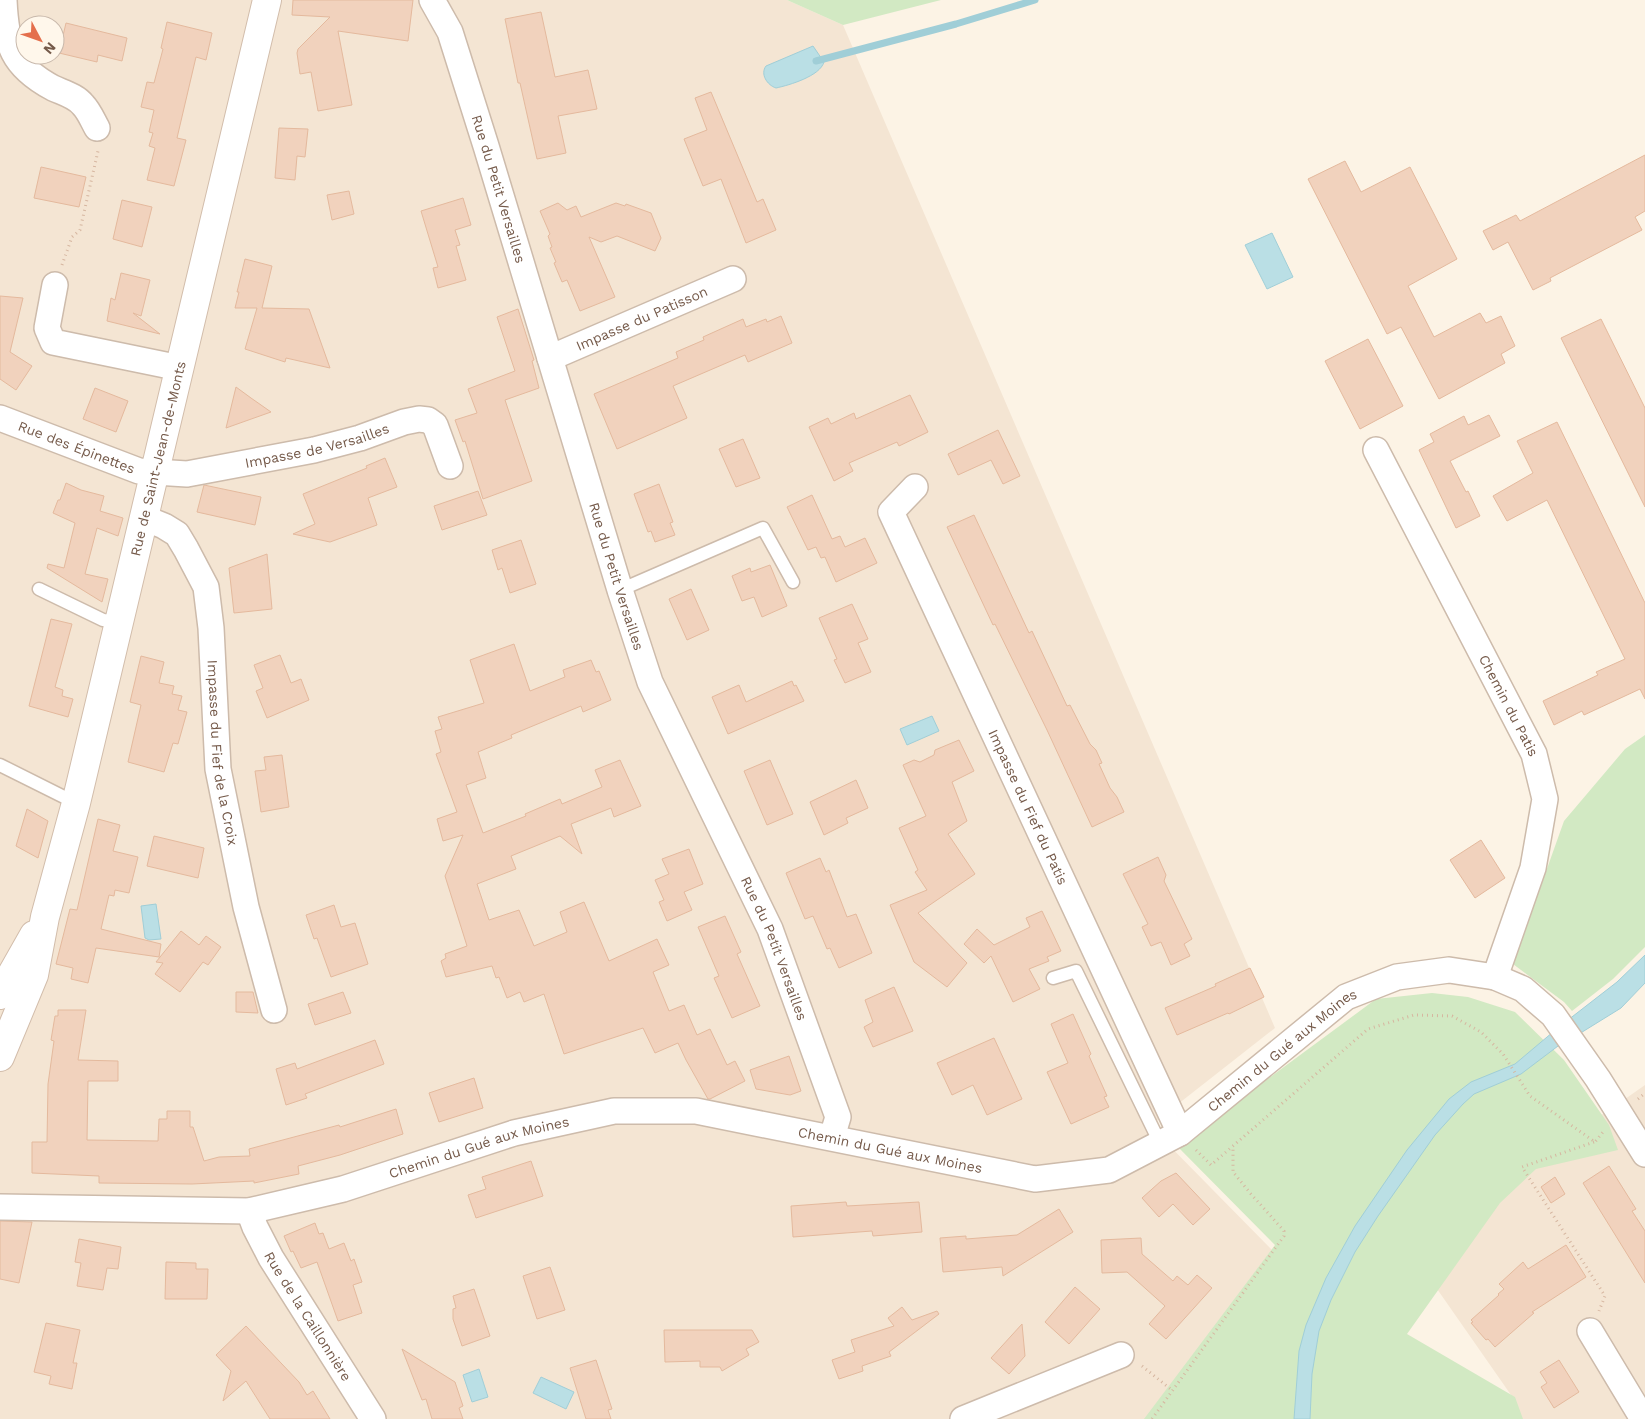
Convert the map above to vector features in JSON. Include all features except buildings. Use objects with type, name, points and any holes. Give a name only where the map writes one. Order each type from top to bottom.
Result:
[{"type":"main road","name":"Rue de Saint-Jean-de-Monts","points":[[0,1057],[34,975],[45,917],[76,803],[120,622],[267,0]]},
{"type":"main road","name":"Rue de Saint-Jean-de-Monts","points":[[0,995],[45,917]]},
{"type":"street","points":[[4,0],[7,37],[23,67],[38,80],[73,96],[84,105],[97,128]]},
{"type":"street","name":"Rue du Petit Versailles","points":[[432,0],[450,32],[620,590],[650,682],[770,929],[838,1118],[832,1137]]},
{"type":"street","name":"Impasse du Patisson","points":[[550,358],[733,280]]},
{"type":"street","points":[[55,285],[47,328],[53,342],[180,368]]},
{"type":"street","name":"Rue des Épinettes","points":[[0,418],[139,471],[154,473]]},
{"type":"street","name":"Impasse de Versailles","points":[[154,473],[187,474],[314,450],[360,438],[404,422],[419,419],[428,420],[435,425],[450,466]]},
{"type":"street","name":"Chemin du Patis","points":[[1376,450],[1534,754],[1545,799],[1533,868],[1495,977]]},
{"type":"street","name":"Impasse du Fief du Patis","points":[[915,487],[891,512],[1170,1138]]},
{"type":"street","name":"Impasse du Fief de la Croix","points":[[144,518],[164,526],[176,534],[206,587],[211,628],[218,769],[246,907],[274,1010]]},
{"type":"street","name":"Chemin du Gué aux Moines","points":[[0,1207],[249,1211],[343,1189],[514,1133],[614,1112],[696,1112],[832,1137],[882,1149],[1035,1179],[1109,1170],[1170,1138],[1346,997],[1397,977],[1450,970],[1495,977],[1523,989],[1553,1015],[1598,1079],[1645,1154]]},
{"type":"street","name":"Rue de la Caillonnière","points":[[249,1211],[271,1258],[373,1419]]},
{"type":"street","points":[[1590,1331],[1643,1419]]},
{"type":"street","points":[[963,1419],[1121,1355]]},
{"type":"lane","points":[[620,590],[763,528],[793,582]]},
{"type":"lane","points":[[39,589],[103,620],[120,622]]},
{"type":"lane","points":[[0,765],[76,803]]},
{"type":"lane","points":[[1053,978],[1076,971],[1170,1138]]},
{"type":"path","points":[[55,285],[72,237],[80,230],[100,142],[97,128]]},
{"type":"path","points":[[1170,1138],[1211,1165],[1368,1028],[1414,1015],[1452,1016],[1481,1032],[1503,1054],[1530,1096],[1595,1142]]},
{"type":"path","points":[[1590,1331],[1605,1296],[1522,1167],[1595,1142],[1619,1112]]},
{"type":"path","points":[[1152,1419],[1284,1236],[1284,1231],[1233,1172],[1233,1146]]},
{"type":"path","points":[[1121,1355],[1141,1366],[1173,1391]]},
{"type":"shaded area","points":[[0,0],[787,0],[843,25],[1275,1028],[1150,1126],[1272,1250],[1147,1419],[0,1419]]},
{"type":"shaded area","points":[[1645,1085],[1645,1419],[1513,1419],[1511,1395],[1435,1286],[1507,1170],[1608,1111]]},
{"type":"green space","points":[[787,0],[941,0],[843,25]]},
{"type":"green space","points":[[1645,735],[1645,947],[1613,979],[1572,1011],[1564,1002],[1513,964],[1564,821],[1625,749]]},
{"type":"green space","points":[[1432,993],[1468,997],[1515,1012],[1564,1060],[1609,1125],[1618,1150],[1536,1169],[1500,1203],[1407,1334],[1515,1397],[1523,1419],[1144,1419],[1275,1245],[1177,1146],[1376,999]]},
{"type":"water","points":[[813,46],[824,62],[817,72],[796,82],[776,88],[767,82],[764,76],[766,66]]},
{"type":"water","points":[[1272,233],[1293,277],[1267,289],[1245,245]]},
{"type":"water","points":[[932,716],[939,731],[907,745],[900,729]]},
{"type":"water","points":[[156,904],[161,939],[149,940],[145,938],[141,906]]},
{"type":"water","points":[[1645,955],[1645,983],[1621,1008],[1579,1034],[1568,1020],[1617,982]]},
{"type":"water","points":[[1553,1032],[1562,1043],[1521,1074],[1474,1094],[1463,1104],[1435,1135],[1378,1216],[1355,1252],[1331,1300],[1319,1331],[1312,1374],[1310,1419],[1294,1419],[1299,1351],[1306,1325],[1326,1278],[1355,1226],[1407,1150],[1449,1099],[1471,1082],[1515,1064]]},
{"type":"water","points":[[479,1369],[488,1397],[472,1402],[463,1375]]},
{"type":"water","points":[[541,1377],[574,1392],[566,1409],[533,1393]]},
{"type":"waterway","points":[[816,61],[956,24],[1035,0]]}]
